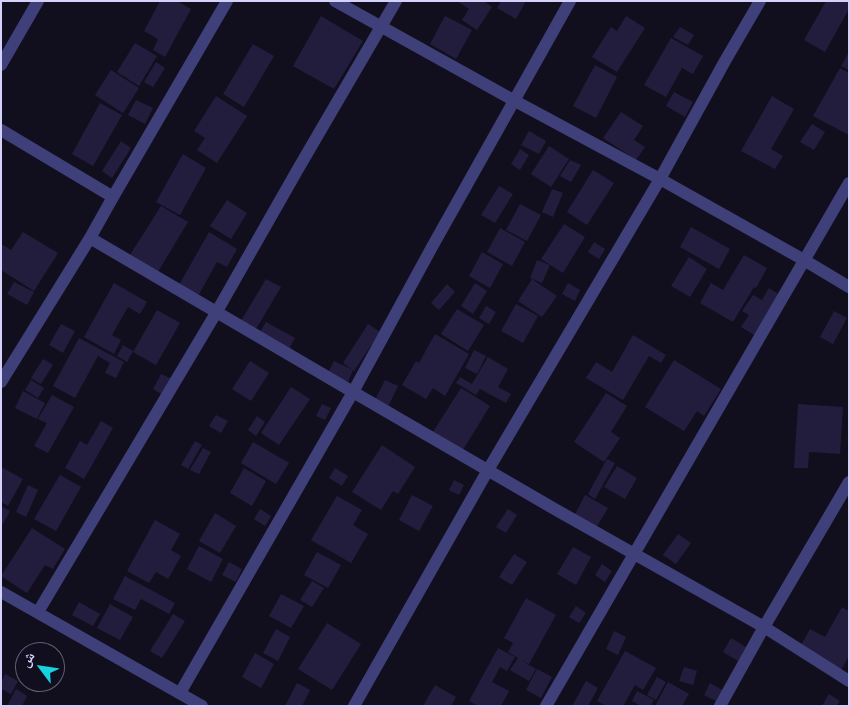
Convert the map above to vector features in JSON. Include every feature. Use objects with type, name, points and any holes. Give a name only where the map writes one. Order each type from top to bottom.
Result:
[{"type":"street","points":[[1,65],[38,1]]},
{"type":"street","points":[[1,382],[90,238],[227,1]]},
{"type":"street","points":[[335,1],[381,28],[660,179],[849,287]]},
{"type":"street","points":[[38,612],[216,313],[396,1]]},
{"type":"street","points":[[180,693],[353,392],[570,1]]},
{"type":"street","points":[[354,706],[488,470],[660,179],[760,1]]},
{"type":"street","points":[[1,130],[112,197]]},
{"type":"street","points":[[546,706],[849,183]]},
{"type":"street","points":[[90,238],[558,511],[764,627],[849,681]]},
{"type":"street","points":[[720,706],[849,482]]},
{"type":"street","points":[[1,592],[202,706]]},
{"type":"building","points":[[160,1],[177,1],[191,9],[165,57],[153,50],[158,39],[144,31]]},
{"type":"building","points":[[457,1],[484,1],[492,7],[477,30],[462,20],[469,9]]},
{"type":"building","points":[[501,1],[526,1],[516,19],[497,8]]},
{"type":"building","points":[[826,1],[849,1],[849,9],[825,52],[804,40]]},
{"type":"building","points":[[321,16],[363,41],[334,89],[293,66]]},
{"type":"building","points":[[445,16],[472,30],[456,59],[430,44]]},
{"type":"building","points":[[626,16],[645,28],[617,72],[592,57],[611,27],[617,31]]},
{"type":"building","points":[[680,27],[694,35],[688,45],[673,37]]},
{"type":"building","points":[[671,38],[703,56],[693,74],[682,68],[666,97],[644,85]]},
{"type":"building","points":[[135,43],[157,56],[139,86],[117,72]]},
{"type":"building","points":[[253,44],[274,56],[244,107],[223,94]]},
{"type":"building","points":[[849,52],[849,70],[841,66]]},
{"type":"building","points":[[156,62],[165,68],[153,87],[144,82]]},
{"type":"building","points":[[595,65],[617,77],[596,118],[573,106]]},
{"type":"building","points":[[840,68],[849,73],[849,135],[813,116]]},
{"type":"building","points":[[111,70],[139,88],[123,113],[95,95]]},
{"type":"building","points":[[674,92],[693,102],[685,117],[666,106]]},
{"type":"building","points":[[216,96],[247,116],[217,163],[197,150],[205,138],[194,131]]},
{"type":"building","points":[[772,96],[794,109],[771,149],[783,156],[775,169],[741,151]]},
{"type":"building","points":[[136,100],[153,108],[145,124],[128,115]]},
{"type":"building","points":[[100,103],[122,115],[93,166],[72,154]]},
{"type":"building","points":[[621,112],[643,126],[634,140],[645,147],[636,160],[603,138]]},
{"type":"building","points":[[812,124],[825,132],[814,150],[800,142]]},
{"type":"building","points":[[529,131],[546,141],[539,154],[521,145]]},
{"type":"building","points":[[121,141],[131,148],[112,178],[102,171]]},
{"type":"building","points":[[549,146],[569,159],[551,187],[531,174]]},
{"type":"building","points":[[520,149],[529,155],[520,170],[511,164]]},
{"type":"building","points":[[183,154],[206,168],[180,215],[156,202]]},
{"type":"building","points":[[570,160],[581,165],[571,182],[560,176]]},
{"type":"building","points":[[593,170],[614,183],[587,225],[567,212]]},
{"type":"building","points":[[499,186],[513,194],[495,223],[481,215]]},
{"type":"building","points":[[552,189],[563,193],[553,217],[542,212]]},
{"type":"building","points":[[227,200],[247,213],[231,239],[210,226]]},
{"type":"building","points":[[520,204],[541,215],[527,241],[506,230]]},
{"type":"building","points":[[161,206],[188,222],[156,275],[128,258]]},
{"type":"building","points":[[564,224],[585,237],[563,273],[541,259]]},
{"type":"building","points":[[691,227],[730,249],[719,269],[680,247]]},
{"type":"building","points":[[500,228],[525,242],[512,266],[487,252]]},
{"type":"building","points":[[23,232],[58,253],[34,291],[1,270],[1,247],[3,245],[11,250]]},
{"type":"building","points":[[209,232],[237,249],[227,267],[217,262],[198,296],[179,285]]},
{"type":"building","points":[[594,242],[605,249],[599,259],[588,252]]},
{"type":"building","points":[[482,252],[503,264],[490,288],[469,276]]},
{"type":"building","points":[[744,255],[767,268],[733,322],[700,303],[711,283],[723,290]]},
{"type":"building","points":[[689,257],[707,269],[690,297],[671,286]]},
{"type":"building","points":[[537,260],[550,265],[542,283],[530,278]]},
{"type":"building","points":[[266,279],[281,287],[256,329],[241,321]]},
{"type":"building","points":[[532,279],[557,296],[542,317],[518,301]]},
{"type":"building","points":[[14,282],[34,292],[27,305],[7,294]]},
{"type":"building","points":[[114,283],[147,302],[140,314],[128,307],[112,335],[121,340],[114,354],[84,337]]},
{"type":"building","points":[[475,283],[487,291],[473,314],[461,306]]},
{"type":"building","points":[[568,283],[580,290],[575,301],[562,294]]},
{"type":"building","points":[[447,284],[455,292],[439,310],[431,303]]},
{"type":"building","points":[[769,288],[781,296],[756,336],[741,327],[749,315],[742,311],[753,295],[762,300]]},
{"type":"building","points":[[516,304],[538,316],[523,343],[501,331]]},
{"type":"building","points":[[486,306],[496,312],[489,324],[479,318]]},
{"type":"building","points":[[457,309],[484,325],[468,351],[441,334]]},
{"type":"building","points":[[157,310],[180,323],[156,365],[133,352]]},
{"type":"building","points":[[834,311],[847,318],[833,344],[820,337]]},
{"type":"building","points":[[266,322],[295,338],[289,349],[260,332]]},
{"type":"building","points":[[61,324],[75,331],[63,353],[49,345]]},
{"type":"building","points":[[368,324],[380,332],[354,371],[343,363]]},
{"type":"building","points":[[435,334],[469,354],[445,396],[433,388],[426,399],[402,385],[416,361],[419,363]]},
{"type":"building","points":[[633,335],[666,355],[661,363],[649,356],[623,400],[586,378],[596,362],[612,372]]},
{"type":"building","points":[[79,338],[124,362],[116,378],[105,373],[110,363],[98,356],[75,398],[53,386]]},
{"type":"building","points":[[123,345],[133,351],[127,362],[117,356]]},
{"type":"building","points":[[474,350],[486,356],[477,374],[465,368]]},
{"type":"building","points":[[488,357],[508,369],[498,387],[511,394],[506,403],[480,389],[476,395],[456,383],[460,377],[472,384]]},
{"type":"building","points":[[43,359],[53,365],[41,384],[31,378]]},
{"type":"building","points":[[674,360],[721,389],[704,416],[697,411],[684,431],[645,407]]},
{"type":"building","points":[[250,361],[269,373],[251,401],[232,389]]},
{"type":"building","points":[[334,361],[353,370],[348,382],[328,373]]},
{"type":"building","points":[[161,374],[172,379],[163,395],[153,389]]},
{"type":"building","points":[[31,380],[44,388],[38,398],[25,390]]},
{"type":"building","points":[[385,380],[398,386],[388,407],[375,400]]},
{"type":"building","points":[[291,387],[310,399],[279,445],[261,433]]},
{"type":"building","points":[[461,388],[490,406],[461,453],[431,435]]},
{"type":"building","points":[[23,391],[45,403],[37,419],[15,408]]},
{"type":"building","points":[[606,393],[627,406],[611,432],[620,438],[604,462],[574,442]]},
{"type":"building","points":[[52,395],[74,407],[48,453],[34,446],[47,423],[38,419]]},
{"type":"building","points":[[322,404],[331,408],[325,420],[316,416]]},
{"type":"building","points":[[798,404],[843,407],[840,454],[809,452],[808,468],[794,468]]},
{"type":"building","points":[[216,415],[228,421],[221,433],[209,426]]},
{"type":"building","points":[[257,416],[265,422],[256,436],[248,430]]},
{"type":"building","points":[[101,421],[113,428],[84,479],[65,468],[80,441],[87,445]]},
{"type":"building","points":[[195,441],[202,445],[188,469],[181,465]]},
{"type":"building","points":[[253,442],[289,463],[276,484],[241,463]]},
{"type":"building","points":[[382,445],[415,467],[398,494],[393,491],[381,510],[352,492]]},
{"type":"building","points":[[203,448],[211,452],[199,474],[190,470]]},
{"type":"building","points":[[607,459],[615,463],[595,499],[588,494]]},
{"type":"building","points":[[617,466],[637,478],[625,499],[604,487]]},
{"type":"building","points":[[1,467],[23,479],[8,506],[1,502]]},
{"type":"building","points":[[244,468],[266,481],[252,506],[230,493]]},
{"type":"building","points":[[335,468],[348,476],[342,486],[329,478]]},
{"type":"building","points":[[60,475],[81,487],[56,531],[34,519]]},
{"type":"building","points":[[454,480],[464,485],[459,495],[449,490]]},
{"type":"building","points":[[28,485],[38,490],[26,517],[16,512]]},
{"type":"building","points":[[412,495],[433,506],[419,531],[399,520]]},
{"type":"building","points":[[585,495],[608,508],[596,528],[574,516]]},
{"type":"building","points":[[337,496],[362,510],[353,525],[368,534],[351,563],[311,540]]},
{"type":"building","points":[[1,506],[10,511],[1,527]]},
{"type":"building","points":[[260,509],[271,516],[265,526],[254,519]]},
{"type":"building","points":[[508,509],[517,515],[506,533],[496,527]]},
{"type":"building","points":[[215,513],[236,526],[220,553],[199,541]]},
{"type":"building","points":[[155,520],[180,534],[171,550],[181,556],[168,579],[156,572],[149,583],[127,571]]},
{"type":"building","points":[[32,528],[65,549],[53,569],[45,565],[27,593],[1,576]]},
{"type":"building","points":[[678,534],[691,543],[676,564],[663,555]]},
{"type":"building","points":[[199,546],[223,559],[211,582],[187,569]]},
{"type":"building","points":[[573,547],[591,557],[576,585],[557,574]]},
{"type":"building","points":[[317,552],[341,565],[328,588],[304,575]]},
{"type":"building","points":[[514,554],[527,562],[512,585],[499,577]]},
{"type":"building","points":[[229,562],[242,569],[236,582],[222,575]]},
{"type":"building","points":[[602,564],[612,571],[605,582],[595,575]]},
{"type":"building","points":[[125,576],[175,603],[169,614],[141,599],[135,610],[113,599]]},
{"type":"building","points":[[312,581],[324,588],[312,607],[300,600]]},
{"type":"building","points":[[281,594],[304,606],[291,628],[269,616]]},
{"type":"building","points":[[526,598],[556,615],[529,664],[521,660],[536,669],[529,681],[510,670],[518,658],[508,652],[513,643],[504,638]]},
{"type":"building","points":[[79,602],[100,614],[93,626],[72,615]]},
{"type":"building","points":[[110,604],[133,617],[120,640],[97,628]]},
{"type":"building","points":[[576,606],[586,613],[579,623],[569,617]]},
{"type":"building","points":[[842,607],[849,611],[849,656],[840,672],[799,649],[810,629],[825,637]]},
{"type":"building","points":[[173,614],[185,621],[162,658],[150,651]]},
{"type":"building","points":[[327,623],[361,644],[332,690],[298,669]]},
{"type":"building","points":[[276,629],[290,637],[278,661],[263,653]]},
{"type":"building","points":[[614,631],[626,637],[618,655],[606,649]]},
{"type":"building","points":[[731,638],[746,647],[738,661],[723,652]]},
{"type":"building","points":[[498,648],[515,657],[507,671],[500,667],[492,682],[509,691],[501,706],[478,706],[469,701]]},
{"type":"building","points":[[625,651],[656,668],[643,690],[635,685],[623,706],[606,706],[597,701]]},
{"type":"building","points":[[255,653],[274,664],[261,688],[242,677]]},
{"type":"building","points":[[684,667],[697,671],[693,685],[679,681]]},
{"type":"building","points":[[537,669],[552,677],[541,698],[526,690]]},
{"type":"building","points":[[5,674],[15,679],[15,687],[11,694],[1,689],[1,683]]},
{"type":"building","points":[[657,677],[666,682],[656,700],[647,695]]},
{"type":"building","points":[[586,681],[598,688],[588,706],[572,706]]},
{"type":"building","points":[[668,682],[689,694],[682,706],[655,706]]},
{"type":"building","points":[[297,683],[310,690],[302,706],[285,706]]},
{"type":"building","points":[[710,683],[722,690],[716,701],[704,695]]},
{"type":"building","points":[[435,685],[456,697],[451,706],[423,706]]},
{"type":"building","points":[[15,691],[27,696],[22,706],[7,706]]},
{"type":"building","points":[[637,691],[654,700],[651,706],[641,706],[632,701]]},
{"type":"building","points":[[829,694],[840,701],[837,706],[822,706]]}]
